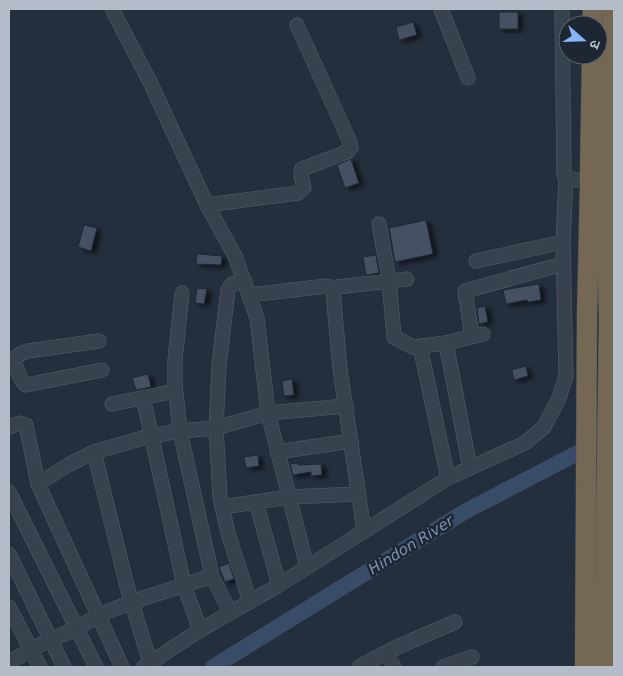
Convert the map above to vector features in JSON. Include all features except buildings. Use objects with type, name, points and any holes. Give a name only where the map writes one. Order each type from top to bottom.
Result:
[{"type":"highway","points":[[604,667],[595,617],[587,316],[589,249],[601,179],[612,9]]},
{"type":"highway","points":[[585,667],[595,617],[609,320],[593,65]]},
{"type":"street","points":[[112,9],[150,82],[206,205],[235,256],[250,295],[257,318],[268,413],[307,567]]},
{"type":"street","points":[[441,9],[468,78]]},
{"type":"street","points":[[94,452],[147,665],[200,630],[278,585],[448,478],[525,443],[535,436],[544,427],[559,398],[566,376],[563,242],[566,177],[562,147],[562,9]]},
{"type":"street","points":[[206,205],[298,192],[304,188],[301,174],[302,169],[347,152],[351,147],[297,25]]},
{"type":"street","points":[[566,177],[572,179],[601,179]]},
{"type":"street","points":[[379,224],[389,280],[394,337],[413,347],[446,344],[477,335],[465,291],[563,264]]},
{"type":"street","points":[[476,262],[563,242]]},
{"type":"street","points":[[250,295],[326,286],[335,288],[407,279]]},
{"type":"street","points":[[244,281],[232,284],[228,290],[219,365],[216,428],[222,507],[228,533],[250,602]]},
{"type":"street","points":[[335,288],[333,294],[340,369],[364,531]]},
{"type":"street","points":[[182,293],[175,360],[180,431],[212,576],[230,612]]},
{"type":"street","points":[[99,341],[28,351],[10,360],[16,365],[22,382],[26,385],[102,370]]},
{"type":"street","points":[[446,344],[470,468]]},
{"type":"street","points":[[420,346],[448,478]]},
{"type":"street","points":[[112,404],[176,391]]},
{"type":"street","points":[[143,397],[184,585],[200,630]]},
{"type":"street","points":[[38,484],[94,452],[150,436],[216,428],[268,413],[346,406]]},
{"type":"street","points":[[9,427],[20,423],[26,425],[38,484],[122,667]]},
{"type":"street","points":[[277,452],[352,441]]},
{"type":"street","points":[[9,492],[96,667]]},
{"type":"street","points":[[222,507],[289,497],[359,494]]},
{"type":"street","points":[[256,502],[278,585]]},
{"type":"street","points":[[9,554],[64,667]]},
{"type":"street","points":[[9,662],[50,640],[76,629],[99,615],[132,602],[212,576]]},
{"type":"street","points":[[9,607],[40,667]]},
{"type":"street","points":[[359,667],[455,622]]},
{"type":"street","points":[[386,653],[394,667]]},
{"type":"street","points":[[443,667],[472,657]]},
{"type":"waterway","name":"Hindon River","points":[[213,667],[466,511],[614,434]]}]
